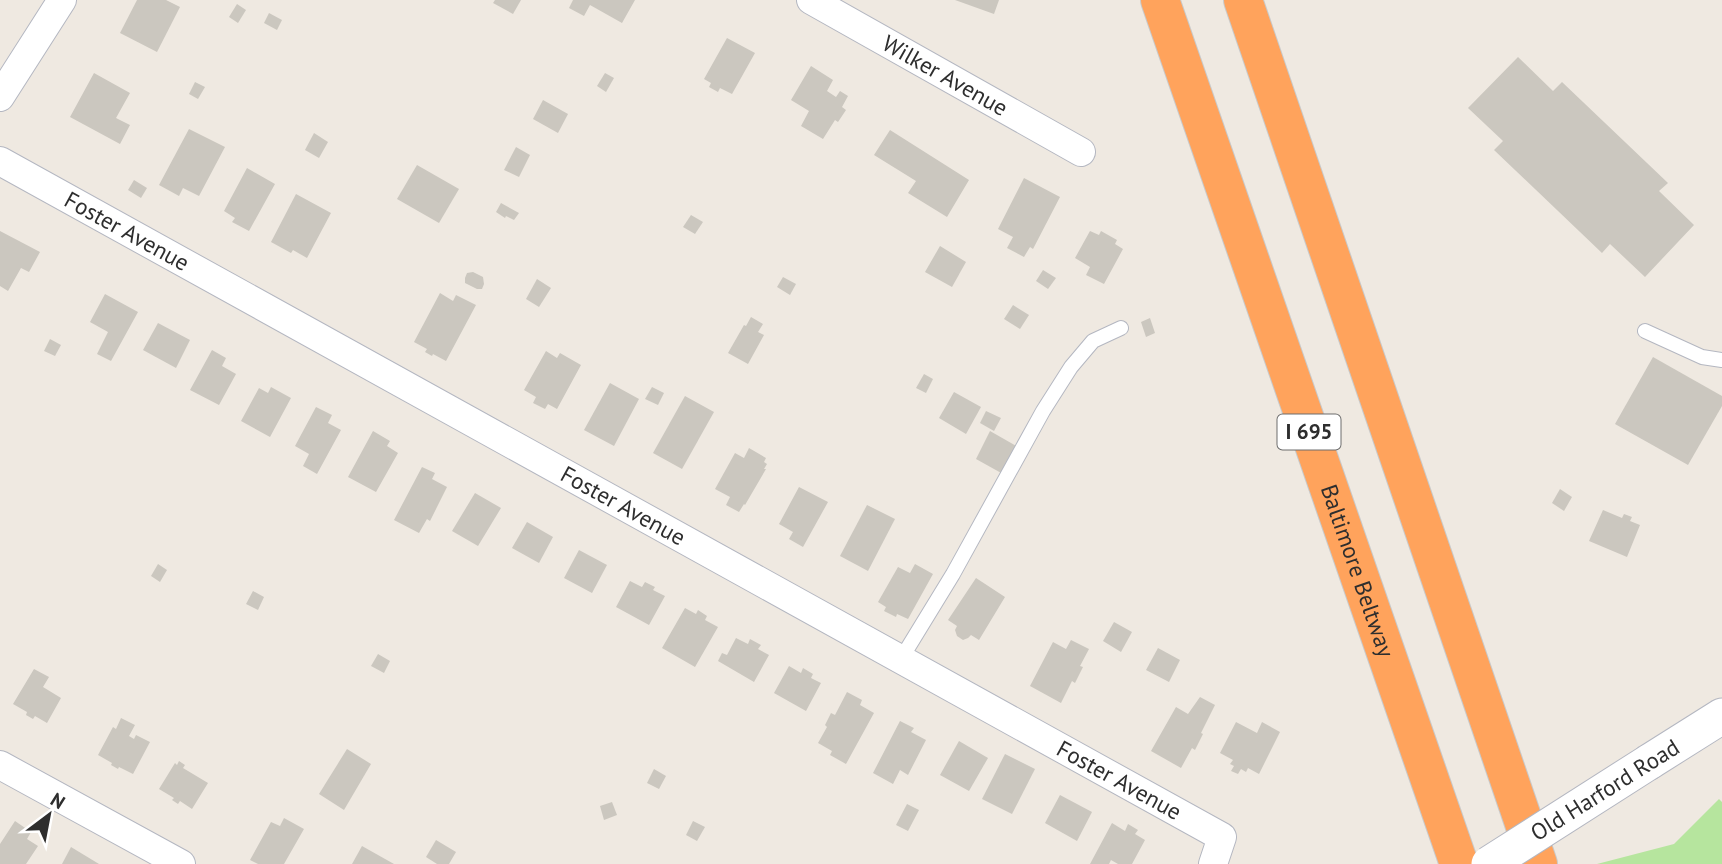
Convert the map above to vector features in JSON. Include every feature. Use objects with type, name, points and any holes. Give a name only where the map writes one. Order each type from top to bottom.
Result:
[{"type":"highway","name":"Baltimore Beltway","points":[[1160,0],[1459,864]]},
{"type":"highway","points":[[1243,0],[1538,864]]},
{"type":"street","points":[[0,97],[62,0]]},
{"type":"street","name":"Wilker Avenue","points":[[811,0],[1081,152]]},
{"type":"street","name":"Foster Avenue","points":[[0,161],[1222,837],[1213,864]]},
{"type":"street","name":"Old Harford Road","points":[[1489,864],[1722,716]]},
{"type":"street","points":[[0,765],[181,864]]},
{"type":"lane","points":[[901,659],[953,574],[1042,411],[1070,367],[1093,341],[1121,328]]},
{"type":"lane","points":[[1645,331],[1702,357],[1722,360]]},
{"type":"green space","points":[[1719,799],[1722,802],[1722,864],[1597,864],[1674,844]]},
{"type":"building","points":[[137,0],[166,0],[180,7],[157,52],[120,33]]},
{"type":"building","points":[[495,0],[521,0],[513,14],[493,3]]},
{"type":"building","points":[[573,0],[635,0],[622,23],[590,5],[584,16],[569,8]]},
{"type":"building","points":[[955,0],[999,0],[994,14]]},
{"type":"building","points":[[237,4],[246,10],[238,23],[229,17]]},
{"type":"building","points":[[269,13],[282,20],[277,30],[264,23]]},
{"type":"building","points":[[727,38],[755,53],[732,94],[720,88],[718,92],[709,87],[711,83],[704,79]]},
{"type":"building","points":[[1518,57],[1553,91],[1562,82],[1668,183],[1659,191],[1694,225],[1645,277],[1610,244],[1602,253],[1494,150],[1503,141],[1468,108]]},
{"type":"building","points":[[811,66],[833,80],[827,91],[836,97],[840,91],[848,96],[842,107],[846,110],[838,122],[835,120],[823,139],[801,126],[809,111],[791,100]]},
{"type":"building","points":[[94,73],[130,93],[116,118],[130,125],[120,144],[70,117]]},
{"type":"building","points":[[605,73],[614,78],[606,92],[597,86]]},
{"type":"building","points":[[195,82],[205,87],[198,99],[189,94]]},
{"type":"building","points":[[543,100],[568,114],[558,133],[533,119]]},
{"type":"building","points":[[189,129],[225,147],[199,196],[183,188],[179,196],[159,185]]},
{"type":"building","points":[[890,130],[969,180],[947,217],[908,193],[916,181],[874,155]]},
{"type":"building","points":[[314,133],[328,142],[319,158],[305,150]]},
{"type":"building","points":[[516,147],[530,155],[519,177],[504,170]]},
{"type":"building","points":[[417,165],[459,189],[439,223],[397,199]]},
{"type":"building","points":[[247,168],[275,184],[249,231],[232,222],[235,218],[224,211]]},
{"type":"building","points":[[1024,178],[1060,197],[1033,249],[1030,247],[1024,257],[1007,248],[1013,237],[998,229]]},
{"type":"building","points":[[134,180],[147,188],[141,198],[128,190]]},
{"type":"building","points":[[296,194],[331,213],[307,258],[271,242]]},
{"type":"building","points":[[501,203],[519,213],[514,220],[496,212]]},
{"type":"building","points":[[691,215],[703,222],[695,234],[683,227]]},
{"type":"building","points":[[0,231],[40,252],[29,272],[21,268],[8,291],[0,286]]},
{"type":"building","points":[[1090,231],[1099,235],[1101,231],[1117,240],[1115,244],[1123,249],[1104,284],[1086,275],[1090,267],[1075,258]]},
{"type":"building","points":[[940,246],[966,262],[952,287],[925,272]]},
{"type":"building","points":[[1043,270],[1056,278],[1048,289],[1036,281]]},
{"type":"building","points":[[473,272],[483,277],[482,289],[465,283],[467,273]]},
{"type":"building","points":[[783,277],[796,284],[790,295],[777,287]]},
{"type":"building","points":[[537,279],[551,288],[539,307],[526,299]]},
{"type":"building","points":[[440,293],[453,301],[456,295],[476,305],[446,361],[425,352],[427,349],[414,342]]},
{"type":"building","points":[[105,294],[138,312],[111,361],[97,354],[108,332],[90,322]]},
{"type":"building","points":[[1013,305],[1029,315],[1020,329],[1004,319]]},
{"type":"building","points":[[751,317],[763,324],[758,332],[764,335],[748,364],[728,353]]},
{"type":"building","points":[[1150,318],[1155,333],[1146,337],[1141,322]]},
{"type":"building","points":[[158,323],[190,340],[176,368],[143,350]]},
{"type":"building","points":[[50,339],[61,345],[55,356],[44,351]]},
{"type":"building","points":[[212,350],[226,358],[222,366],[236,374],[219,405],[190,390]]},
{"type":"building","points":[[546,351],[557,358],[560,353],[581,365],[557,409],[548,404],[545,409],[533,403],[536,397],[524,390]]},
{"type":"building","points":[[1653,357],[1722,396],[1722,406],[1688,465],[1615,424]]},
{"type":"building","points":[[924,374],[933,379],[926,393],[916,388]]},
{"type":"building","points":[[610,383],[639,399],[614,446],[584,430]]},
{"type":"building","points":[[271,387],[291,398],[270,437],[241,421],[259,388],[268,393]]},
{"type":"building","points":[[652,387],[664,393],[658,405],[645,399]]},
{"type":"building","points":[[954,392],[981,407],[966,434],[939,418]]},
{"type":"building","points":[[685,396],[714,412],[682,469],[653,453]]},
{"type":"building","points":[[316,407],[332,415],[328,423],[341,430],[317,474],[303,466],[309,454],[295,446]]},
{"type":"building","points":[[986,411],[1001,418],[994,431],[980,423]]},
{"type":"building","points":[[373,431],[390,441],[387,446],[398,453],[376,492],[348,477]]},
{"type":"building","points":[[990,431],[1018,447],[1003,474],[976,459]]},
{"type":"building","points":[[749,448],[766,458],[764,462],[767,464],[739,512],[726,505],[730,497],[715,489],[735,453],[744,458]]},
{"type":"building","points":[[422,467],[435,473],[432,479],[447,487],[430,521],[427,519],[419,533],[394,520]]},
{"type":"building","points":[[799,487],[828,502],[803,547],[789,539],[793,532],[779,524]]},
{"type":"building","points":[[1560,489],[1572,497],[1564,511],[1552,503]]},
{"type":"building","points":[[475,493],[501,508],[478,546],[452,531]]},
{"type":"building","points":[[867,505],[895,519],[868,571],[840,556]]},
{"type":"building","points":[[1603,510],[1622,518],[1624,514],[1632,517],[1630,521],[1640,525],[1627,557],[1589,541]]},
{"type":"building","points":[[527,522],[553,537],[539,563],[512,548]]},
{"type":"building","points":[[579,550],[607,565],[592,593],[564,578]]},
{"type":"building","points":[[158,564],[167,570],[160,582],[151,576]]},
{"type":"building","points":[[915,564],[933,574],[908,619],[884,611],[886,607],[878,602],[898,567],[910,573]]},
{"type":"building","points":[[976,578],[1005,597],[979,640],[971,635],[963,640],[957,636],[957,626],[948,620]]},
{"type":"building","points":[[630,581],[642,587],[645,582],[665,596],[649,625],[616,607]]},
{"type":"building","points":[[253,591],[264,597],[258,610],[246,604]]},
{"type":"building","points":[[685,608],[696,614],[698,610],[707,616],[705,620],[718,627],[695,667],[662,648]]},
{"type":"building","points":[[1114,622],[1132,632],[1121,652],[1103,641]]},
{"type":"building","points":[[736,638],[748,644],[750,639],[761,645],[758,649],[769,655],[754,682],[718,661],[722,653],[727,655]]},
{"type":"building","points":[[1071,640],[1089,649],[1075,683],[1072,681],[1061,703],[1030,686],[1053,642],[1066,649]]},
{"type":"building","points":[[1158,648],[1180,660],[1169,682],[1146,670]]},
{"type":"building","points":[[378,654],[390,661],[384,673],[371,666]]},
{"type":"building","points":[[789,666],[801,673],[803,668],[813,674],[811,678],[821,683],[806,711],[774,693]]},
{"type":"building","points":[[34,669],[49,677],[43,687],[61,698],[47,723],[35,716],[33,719],[13,704]]},
{"type":"building","points":[[847,692],[862,700],[860,705],[874,713],[846,764],[830,755],[832,751],[818,743],[831,713],[835,715]]},
{"type":"building","points":[[1200,697],[1215,705],[1195,750],[1192,748],[1181,768],[1151,751],[1176,707],[1188,714]]},
{"type":"building","points":[[121,718],[135,725],[129,736],[134,739],[136,735],[150,742],[133,774],[119,767],[118,769],[98,755]]},
{"type":"building","points":[[900,721],[914,728],[911,732],[926,740],[908,775],[900,770],[893,784],[873,773]]},
{"type":"building","points":[[1236,722],[1257,733],[1262,722],[1280,732],[1259,774],[1248,768],[1246,772],[1241,769],[1238,774],[1231,771],[1234,766],[1230,764],[1233,760],[1220,753]]},
{"type":"building","points":[[959,741],[988,758],[969,791],[940,775]]},
{"type":"building","points":[[347,749],[371,764],[344,810],[319,794]]},
{"type":"building","points":[[1005,754],[1035,769],[1012,814],[982,799]]},
{"type":"building","points":[[179,761],[185,765],[183,768],[208,783],[192,809],[180,801],[178,804],[172,800],[174,798],[159,789]]},
{"type":"building","points":[[654,769],[666,776],[659,789],[647,783]]},
{"type":"building","points":[[1060,795],[1092,812],[1077,841],[1045,823]]},
{"type":"building","points":[[612,802],[617,815],[604,820],[600,806]]},
{"type":"building","points":[[907,804],[919,810],[908,831],[896,825]]},
{"type":"building","points":[[284,818],[304,829],[284,864],[258,864],[250,860],[271,822],[280,826]]},
{"type":"building","points":[[15,821],[31,832],[27,839],[38,846],[26,864],[0,864],[0,844]]},
{"type":"building","points":[[693,821],[705,827],[697,841],[686,835]]},
{"type":"building","points":[[1112,823],[1125,831],[1128,824],[1138,830],[1135,834],[1145,840],[1132,864],[1118,864],[1111,860],[1109,864],[1090,864]]},
{"type":"building","points":[[436,840],[456,852],[449,864],[437,864],[426,857]]},
{"type":"building","points":[[362,846],[394,864],[352,864]]},
{"type":"building","points":[[71,847],[99,864],[62,864]]}]
